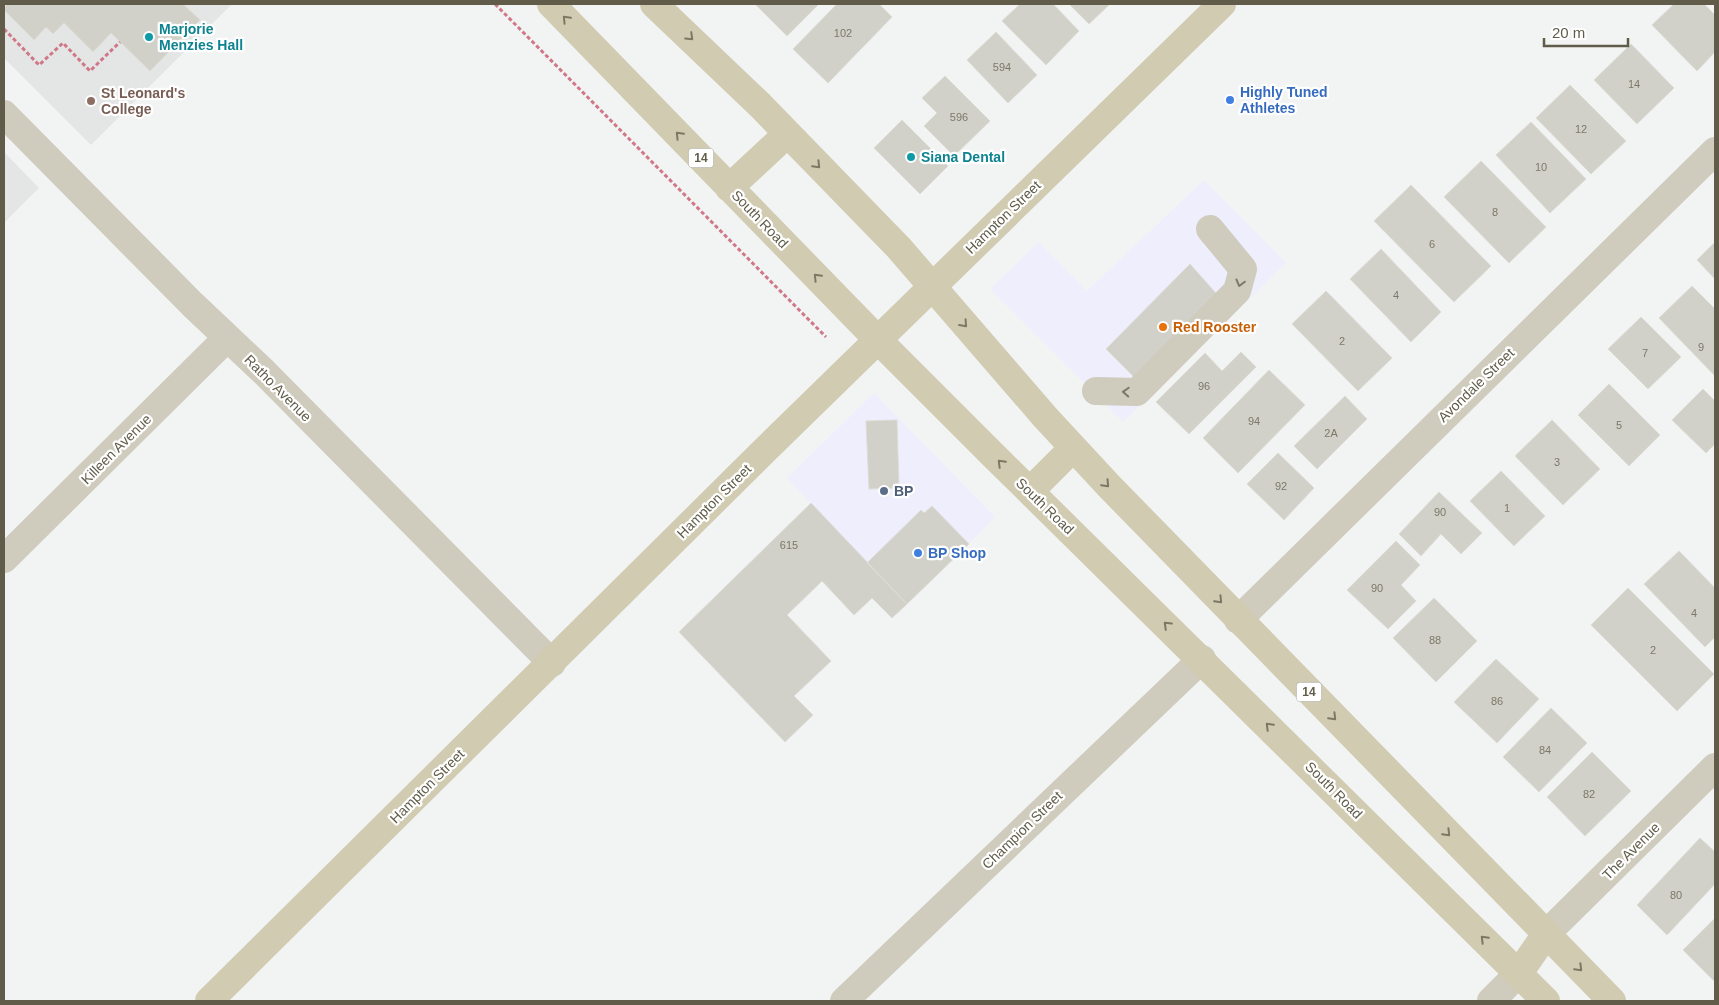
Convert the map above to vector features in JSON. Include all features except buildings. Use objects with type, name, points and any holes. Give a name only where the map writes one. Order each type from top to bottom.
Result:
[{"type":"main road","name":"South Road","points":[[551,4],[878,340],[1546,1001]]},
{"type":"main road","name":"14","points":[[654,4],[760,105],[899,248],[1073,448],[1238,620],[1612,1001]]},
{"type":"main road","name":"Hampton Street","points":[[209,1001],[878,340],[1222,4]]},
{"type":"main road","points":[[729,188],[787,134]]},
{"type":"main road","points":[[1030,492],[1073,448]]},
{"type":"main road","points":[[1519,973],[1546,934]]},
{"type":"street","name":"Ratho Avenue","points":[[4,114],[227,338],[264,372],[552,663]]},
{"type":"street","name":"Avondale Street","points":[[1238,620],[1715,151]]},
{"type":"street","points":[[1096,391],[1137,392],[1237,292],[1243,269],[1210,229]]},
{"type":"street","name":"Killeen Avenue","points":[[4,559],[227,338]]},
{"type":"street","name":"Champion Street","points":[[844,1001],[1202,659]]},
{"type":"street","name":"The Avenue","points":[[1546,934],[1715,767]]},
{"type":"street","points":[[1491,1001],[1519,973]]},
{"type":"path","points":[[495,4],[826,337]]},
{"type":"path","points":[[4,29],[39,66],[63,43],[90,71],[120,42]]},
{"type":"shaded area","name":"St Leonard's College","points":[[4,4],[232,4],[91,145],[4,58]]},
{"type":"shaded area","points":[[4,152],[39,188],[4,223]]},
{"type":"shaded area","points":[[1204,180],[1286,263],[1123,422],[990,289],[1039,242],[1087,291]]},
{"type":"shaded area","name":"BP","points":[[874,393],[995,517],[969,544],[867,563],[787,478]]},
{"type":"place","name":"Marjorie Menzies Hall","points":[[149,37]]},
{"type":"place","name":"Highly Tuned Athletes","points":[[1230,100]]},
{"type":"place","name":"St Leonard's College","points":[[91,101]]},
{"type":"place","name":"Siana Dental","points":[[911,157]]},
{"type":"place","name":"Red Rooster","points":[[1163,327]]},
{"type":"place","name":"BP","points":[[884,491]]},
{"type":"place","name":"BP Shop","points":[[918,553]]}]
